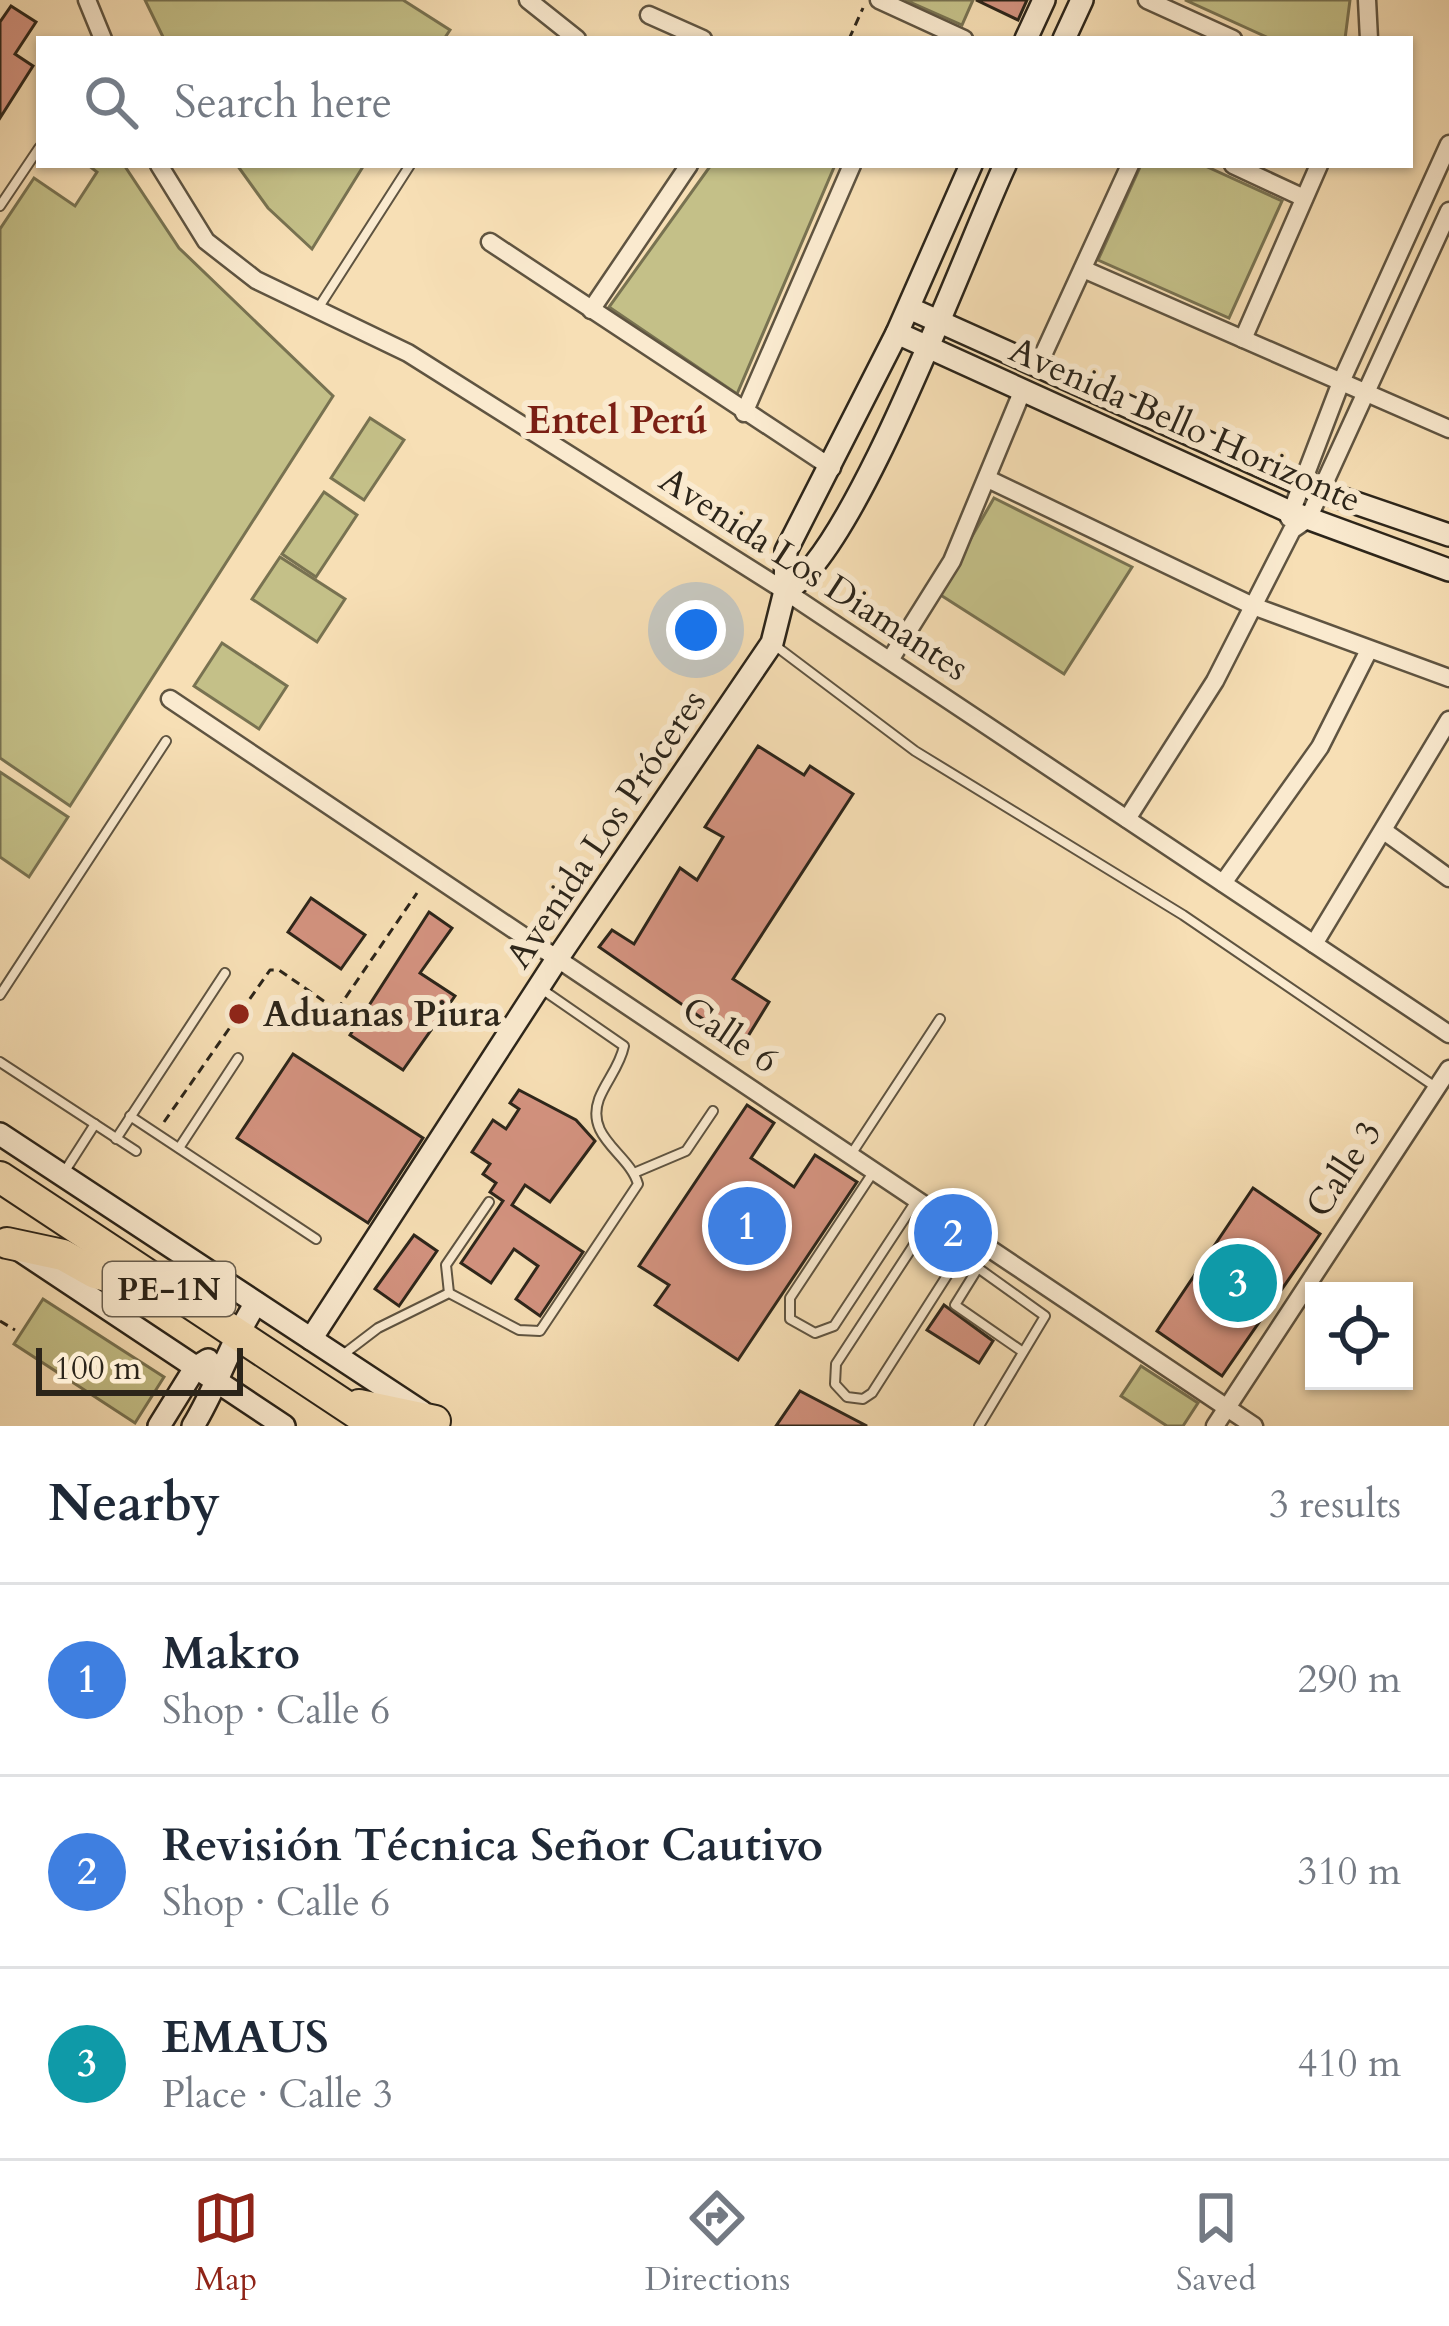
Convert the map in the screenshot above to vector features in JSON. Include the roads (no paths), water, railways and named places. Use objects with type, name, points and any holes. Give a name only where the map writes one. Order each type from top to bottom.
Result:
[{"type":"highway","name":"PE-1N","points":[[4,1182],[118,1279],[321,1390],[376,1426]]},
{"type":"highway","name":"PE-1N","points":[[4,1182],[231,1342],[337,1424]]},
{"type":"highway","points":[[3,1240],[63,1255],[118,1279]]},
{"type":"highway","points":[[321,1390],[389,1416],[439,1424]]},
{"type":"street","points":[[86,0],[102,36]]},
{"type":"street","points":[[528,0],[573,36]]},
{"type":"street","points":[[879,0],[957,36]]},
{"type":"street","points":[[1027,36],[1044,0]]},
{"type":"street","points":[[1065,36],[1082,0]]},
{"type":"street","points":[[1147,0],[1226,36]]},
{"type":"street","points":[[1367,0],[1369,36]]},
{"type":"street","points":[[649,15],[696,36]]},
{"type":"street","points":[[1127,819],[1215,680],[1296,520],[1341,382],[1449,144]]},
{"type":"street","name":"Avenida Los Diamantes","points":[[161,168],[206,241],[256,280],[408,353],[785,591],[1449,1034]]},
{"type":"street","points":[[591,310],[687,168]]},
{"type":"street","points":[[745,413],[852,168]]},
{"type":"street","name":"Avenida Los Próceres","points":[[311,1339],[557,959],[772,643],[785,591],[786,550],[832,468],[909,308],[970,168]]},
{"type":"street","points":[[785,591],[814,572],[864,488],[996,168]]},
{"type":"street","points":[[1038,366],[1129,168]]},
{"type":"street","points":[[1239,168],[1304,198]]},
{"type":"street","points":[[1243,338],[1318,168]]},
{"type":"street","points":[[1310,488],[1366,395],[1449,211]]},
{"type":"street","points":[[490,242],[832,468]]},
{"type":"street","points":[[1083,268],[1449,429]]},
{"type":"street","name":"Avenida Bello Horizonte","points":[[909,308],[1310,488],[1449,535]]},
{"type":"street","name":"Avenida Bello Horizonte","points":[[897,332],[1296,520],[1449,570]]},
{"type":"street","points":[[890,660],[952,561],[990,480],[1022,392]]},
{"type":"street","points":[[990,480],[1253,606],[1449,679]]},
{"type":"street","points":[[1223,884],[1320,747],[1369,650]]},
{"type":"street","name":"Calle 6","points":[[170,699],[1254,1426]]},
{"type":"street","points":[[1314,944],[1449,720]]},
{"type":"street","points":[[1384,831],[1449,878]]},
{"type":"street","name":"Calle 3","points":[[1215,1426],[1449,1069]]},
{"type":"street","points":[[0,1134],[439,1424]]},
{"type":"street","points":[[3,1240],[284,1426]]},
{"type":"street","points":[[193,1426],[219,1383],[231,1342],[256,1303]]},
{"type":"street","points":[[159,1426],[195,1368],[231,1342]]},
{"type":"lane","points":[[0,206],[36,152]]},
{"type":"lane","points":[[317,310],[408,168]]},
{"type":"lane","points":[[772,643],[915,751],[1183,915],[1437,1088]]},
{"type":"lane","points":[[0,995],[166,741]]},
{"type":"lane","points":[[116,1138],[225,973]]},
{"type":"lane","points":[[449,1293],[519,1330],[540,1331],[638,1184],[602,1137],[597,1121],[597,1103],[624,1046],[539,987]]},
{"type":"lane","points":[[851,1155],[940,1019]]},
{"type":"lane","points":[[178,1148],[238,1058]]},
{"type":"lane","points":[[0,1062],[136,1151]]},
{"type":"lane","points":[[634,1173],[686,1151],[713,1111]]},
{"type":"lane","points":[[130,1116],[316,1239]]},
{"type":"lane","points":[[63,1175],[94,1124]]},
{"type":"lane","points":[[874,1171],[790,1298],[790,1319],[798,1327],[815,1333],[834,1326],[917,1200]]},
{"type":"lane","points":[[449,1293],[446,1264],[489,1202]]},
{"type":"lane","points":[[935,1212],[836,1364],[835,1384],[848,1397],[872,1394],[972,1236]]},
{"type":"lane","points":[[979,1426],[1045,1316],[978,1268],[955,1305],[1023,1352]]},
{"type":"lane","points":[[338,1358],[378,1328],[449,1293]]},
{"type":"place","name":"Aduanas Piura","points":[[239,1014]]},
{"type":"place","name":"Makro","points":[[747,1226]]},
{"type":"place","name":"Revisión Técnica Señor Cautivo","points":[[953,1233]]},
{"type":"place","name":"EMAUS","points":[[1238,1283]]},
{"type":"district","name":"Entel Perú","points":[[617,420]]}]
